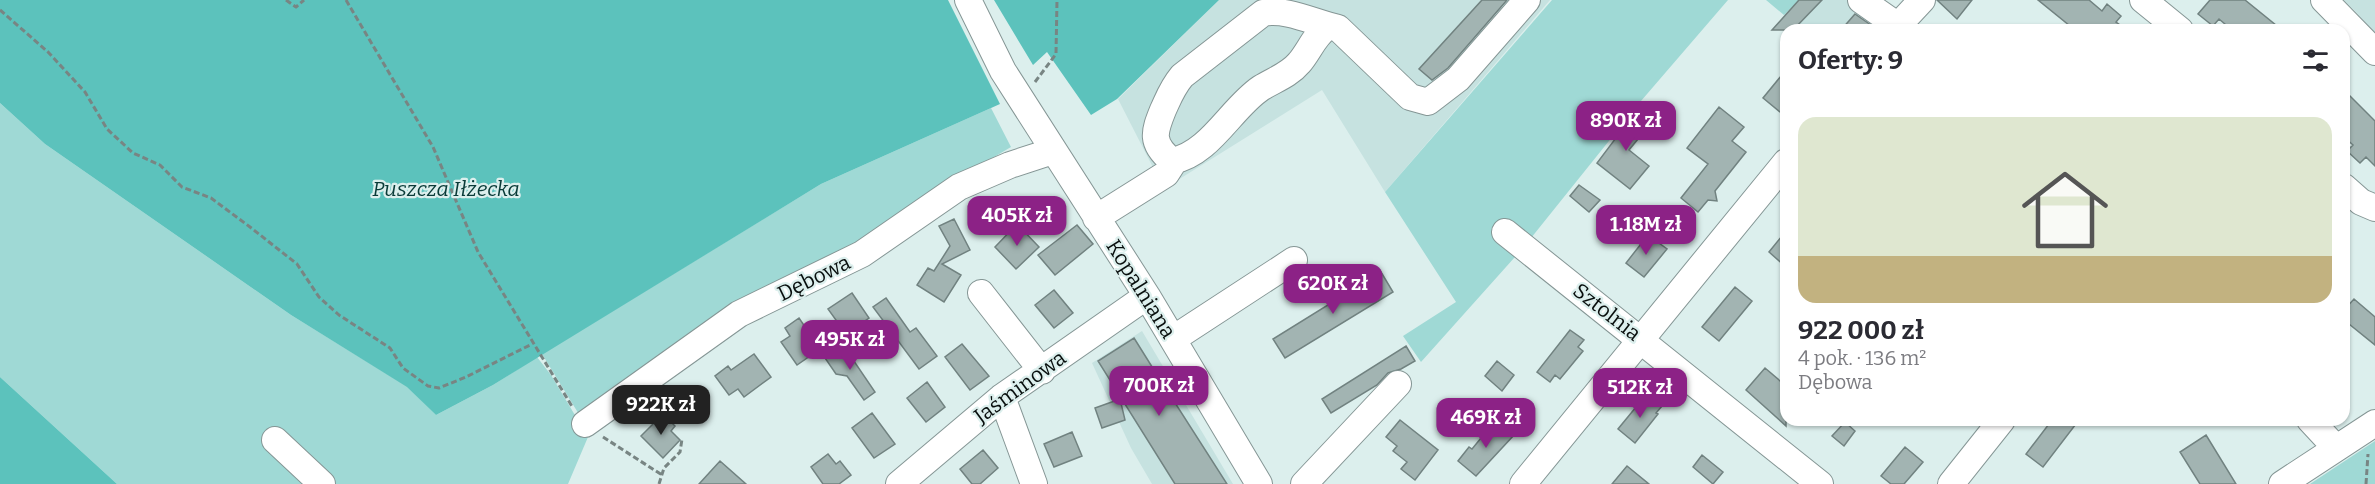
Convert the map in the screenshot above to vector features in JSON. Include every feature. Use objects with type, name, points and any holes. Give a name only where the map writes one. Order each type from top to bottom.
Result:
[{"type":"street","name":"Kopalniana","points":[[968,0],[1003,71],[1147,296],[1259,484]]},
{"type":"street","points":[[1175,160],[1166,155],[1154,136],[1155,126],[1169,93],[1182,76],[1263,13],[1274,10],[1293,17],[1306,17],[1328,27],[1338,28],[1410,97],[1428,102],[1458,80],[1527,0]]},
{"type":"street","points":[[1861,0],[1891,24]]},
{"type":"street","points":[[1900,24],[1922,0]]},
{"type":"street","points":[[2143,0],[2173,24]]},
{"type":"street","points":[[2325,0],[2348,24]]},
{"type":"street","points":[[2350,26],[2375,52]]},
{"type":"street","points":[[1096,218],[1166,174],[1175,160],[1204,143],[1253,94],[1299,64],[1320,34],[1328,27]]},
{"type":"street","name":"Dębowa","points":[[585,424],[739,314],[862,254],[959,187],[1053,151]]},
{"type":"street","points":[[1523,484],[1780,169]]},
{"type":"street","points":[[2350,192],[2361,202],[2375,208]]},
{"type":"street","name":"Sztolnia","points":[[1505,232],[1820,484]]},
{"type":"street","points":[[1173,339],[1294,260]]},
{"type":"street","points":[[981,293],[1042,371]]},
{"type":"street","name":"Jaśminowa","points":[[899,484],[1002,397],[1147,296]]},
{"type":"street","points":[[1304,484],[1398,384]]},
{"type":"street","points":[[1002,397],[1034,484]]},
{"type":"street","points":[[2282,484],[2375,423]]},
{"type":"street","points":[[1951,484],[1997,426]]},
{"type":"street","points":[[2316,426],[2336,448]]},
{"type":"street","points":[[275,440],[322,484]]},
{"type":"path","points":[[286,0],[296,7],[304,0]]},
{"type":"path","points":[[346,0],[433,147],[478,252],[532,344],[585,424],[662,475]]},
{"type":"path","points":[[1021,100],[1056,54],[1057,0]]},
{"type":"path","points":[[0,10],[48,52],[85,92],[107,129],[133,153],[160,165],[182,187],[211,198],[260,234],[297,264],[319,297],[339,315],[390,348],[403,368],[428,386],[439,388],[457,381],[532,344]]},
{"type":"path","points":[[659,484],[664,468],[680,452],[682,439]]},
{"type":"path","points":[[2366,484],[2368,451]]},
{"type":"shaded area","points":[[1219,0],[1550,0],[1385,192],[1322,90],[1157,193],[1163,187],[1118,99]]},
{"type":"shaded area","points":[[1552,0],[1728,0],[1641,101],[1523,248],[1421,362],[1403,336],[1456,302],[1385,192]]},
{"type":"shaded area","points":[[1766,0],[1799,0],[1784,15]]},
{"type":"shaded area","points":[[1799,0],[1848,0],[1877,24],[1796,24],[1785,14]]},
{"type":"shaded area","points":[[2343,0],[2375,0],[2375,33],[2354,10]]},
{"type":"shaded area","points":[[0,103],[45,144],[291,315],[408,387],[436,415],[493,385],[537,357],[551,375],[588,437],[568,484],[117,484],[0,377]]},
{"type":"shaded area","points":[[991,108],[1011,147],[950,183],[897,222],[580,416],[542,354],[821,184]]},
{"type":"shaded area","points":[[1142,331],[1233,484],[1152,484],[1131,448],[1092,363]]},
{"type":"shaded area","points":[[2375,441],[2375,484],[2310,484]]},
{"type":"green space","name":"Puszcza Iłżecka","points":[[0,0],[948,0],[1000,104],[821,184],[493,385],[436,415],[407,387],[291,315],[45,144],[0,103]]},
{"type":"green space","points":[[994,0],[1219,0],[1117,99],[1091,115],[1047,52],[1033,65]]},
{"type":"green space","points":[[0,377],[117,484],[0,484]]},
{"type":"building","points":[[1482,0],[1507,0],[1448,68],[1432,80],[1419,69]]},
{"type":"building","points":[[1799,0],[1822,0],[1799,24],[1780,24],[1780,30],[1772,30]]},
{"type":"building","points":[[1937,0],[1972,0],[1957,19]]},
{"type":"building","points":[[2038,0],[2089,0],[2102,11],[2107,4],[2121,16],[2116,22],[2119,24],[2068,24]]},
{"type":"building","points":[[2210,0],[2245,0],[2275,24],[2225,24],[2219,19],[2215,24],[2210,24],[2198,14]]},
{"type":"building","points":[[1855,14],[1869,24],[1846,24]]},
{"type":"building","points":[[1780,77],[1780,112],[1763,98]]},
{"type":"building","points":[[2350,96],[2375,121],[2375,166],[2366,157],[2360,163],[2350,154],[2350,148],[2353,145],[2350,142]]},
{"type":"building","points":[[1719,107],[1744,127],[1732,141],[1746,152],[1715,191],[1717,201],[1708,200],[1698,212],[1681,198],[1708,164],[1687,148]]},
{"type":"building","points":[[1637,110],[1652,122],[1629,150],[1649,166],[1630,189],[1597,163]]},
{"type":"building","points":[[1579,185],[1600,200],[1589,212],[1570,196]]},
{"type":"building","points":[[954,219],[970,250],[942,264],[961,275],[944,302],[917,285],[928,268],[934,271],[950,246],[939,226]]},
{"type":"building","points":[[1017,224],[1039,247],[1016,269],[995,247]]},
{"type":"building","points":[[1077,225],[1093,244],[1055,275],[1038,255]]},
{"type":"building","points":[[1648,235],[1667,249],[1644,277],[1626,263]]},
{"type":"building","points":[[1780,238],[1780,262],[1769,252]]},
{"type":"building","points":[[1381,272],[1393,292],[1285,358],[1273,339]]},
{"type":"building","points":[[1735,287],[1752,301],[1719,341],[1702,327]]},
{"type":"building","points":[[1054,290],[1073,313],[1054,328],[1035,305]]},
{"type":"building","points":[[852,293],[869,318],[846,334],[828,309]]},
{"type":"building","points":[[886,298],[910,332],[916,328],[937,356],[919,369],[873,307]]},
{"type":"building","points":[[2354,299],[2375,317],[2375,345],[2350,325],[2350,303]]},
{"type":"building","points":[[799,318],[820,349],[797,365],[781,342],[790,336],[785,328]]},
{"type":"building","points":[[1570,330],[1584,340],[1578,347],[1583,351],[1560,379],[1555,375],[1550,382],[1537,372]]},
{"type":"building","points":[[1134,338],[1227,484],[1175,484],[1098,361]]},
{"type":"building","points":[[962,344],[989,376],[970,390],[945,357]]},
{"type":"building","points":[[843,345],[875,392],[864,400],[847,376],[836,374],[825,358]]},
{"type":"building","points":[[1406,346],[1415,361],[1388,373],[1377,385],[1331,413],[1322,399]]},
{"type":"building","points":[[754,354],[771,377],[744,397],[738,389],[729,395],[715,376],[728,366],[731,370]]},
{"type":"building","points":[[1497,361],[1514,375],[1502,391],[1485,376]]},
{"type":"building","points":[[1765,368],[1780,381],[1780,421],[1746,390]]},
{"type":"building","points":[[927,382],[945,407],[926,422],[907,398]]},
{"type":"building","points":[[1650,396],[1662,406],[1635,443],[1618,429],[1641,401],[1644,403]]},
{"type":"building","points":[[1120,399],[1125,420],[1102,428],[1095,408]]},
{"type":"building","points":[[872,413],[895,444],[874,458],[852,428]]},
{"type":"building","points":[[663,414],[675,426],[671,431],[680,440],[663,458],[641,436]]},
{"type":"building","points":[[1400,420],[1438,450],[1415,480],[1401,469],[1407,462],[1393,451],[1397,446],[1386,437]]},
{"type":"building","points":[[1495,421],[1514,435],[1476,476],[1458,461],[1469,447],[1472,449]]},
{"type":"building","points":[[1841,426],[1849,426],[1855,431],[1844,446],[1832,436]]},
{"type":"building","points":[[2047,426],[2074,426],[2043,467],[2026,454]]},
{"type":"building","points":[[1072,432],[1082,456],[1054,467],[1044,444]]},
{"type":"building","points":[[2206,435],[2236,484],[2200,484],[2180,452]]},
{"type":"building","points":[[1905,447],[1923,462],[1904,484],[1891,484],[1881,476]]},
{"type":"building","points":[[983,450],[998,468],[980,484],[972,484],[960,469]]},
{"type":"building","points":[[828,454],[836,464],[840,461],[851,475],[839,484],[823,484],[811,467]]},
{"type":"building","points":[[1702,455],[1723,472],[1713,484],[1693,467]]},
{"type":"building","points":[[720,461],[746,484],[699,484]]},
{"type":"building","points":[[1627,466],[1649,484],[1612,484]]}]
